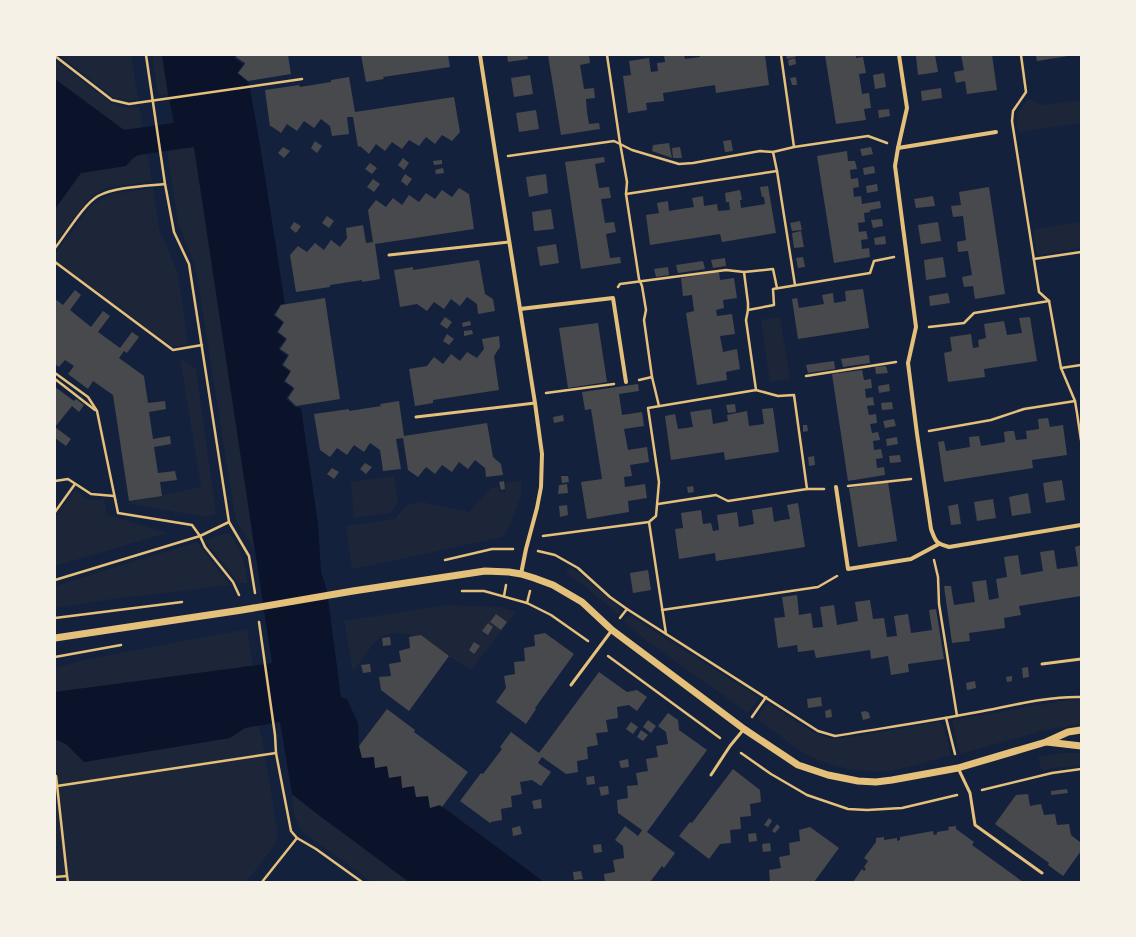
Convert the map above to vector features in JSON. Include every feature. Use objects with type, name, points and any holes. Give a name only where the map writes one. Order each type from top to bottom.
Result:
[{"type":"street","points":[[480,55],[542,454],[541,487],[537,508],[528,538],[521,574]]},
{"type":"street","points":[[899,55],[907,108],[898,148],[896,166],[916,327],[908,360],[931,529],[939,544]]},
{"type":"street","points":[[898,148],[996,132]]},
{"type":"street","points":[[520,309],[612,298],[626,382]]},
{"type":"street","points":[[836,487],[848,569],[911,559],[939,544],[949,546],[1081,525]]},
{"type":"street","points":[[55,638],[485,571],[521,574],[554,586],[582,602],[612,630],[744,729],[798,765],[828,775],[858,781],[876,782],[892,780],[958,768],[1046,742],[1068,732],[1081,730]]},
{"type":"street","points":[[1046,742],[1081,746]]},
{"type":"lane","points":[[389,255],[509,242]]},
{"type":"lane","points":[[416,417],[535,403]]},
{"type":"lane","points":[[571,686],[612,630]]},
{"type":"lane","points":[[1042,664],[1081,659]]},
{"type":"lane","points":[[711,775],[730,746],[744,729]]},
{"type":"lane","points":[[958,768],[970,793],[975,825],[1042,873]]},
{"type":"path","points":[[146,55],[165,184],[174,232],[189,264],[229,522],[249,556],[256,600]]},
{"type":"path","points":[[607,55],[627,182],[626,194],[646,310],[644,320],[652,377],[659,406]]},
{"type":"path","points":[[781,55],[794,146]]},
{"type":"path","points":[[1021,55],[1026,92],[1013,111],[1012,121],[1039,292],[1049,301],[1061,368],[1074,401],[1081,440]]},
{"type":"path","points":[[55,56],[112,100],[128,104],[302,79]]},
{"type":"path","points":[[496,158],[614,141],[632,150],[679,164],[760,151],[773,152],[794,146],[868,136],[898,148]]},
{"type":"path","points":[[773,152],[795,285]]},
{"type":"path","points":[[626,194],[777,171]]},
{"type":"path","points":[[55,248],[89,204],[98,197],[111,191],[165,184]]},
{"type":"path","points":[[1034,259],[1081,252]]},
{"type":"path","points":[[775,288],[870,273],[874,261],[907,255]]},
{"type":"path","points":[[55,262],[173,350],[202,345]]},
{"type":"path","points":[[612,298],[620,284],[640,280],[726,270],[744,272],[773,269],[775,288],[774,305],[748,310]]},
{"type":"path","points":[[744,272],[748,303],[746,320],[756,390]]},
{"type":"path","points":[[916,327],[933,327],[964,323],[974,313],[1049,301]]},
{"type":"path","points":[[806,376],[908,360]]},
{"type":"path","points":[[1061,368],[1081,365]]},
{"type":"path","points":[[55,373],[88,397],[97,411],[118,513],[192,525],[200,536],[205,547],[233,582],[239,595]]},
{"type":"path","points":[[533,394],[644,380],[652,377]]},
{"type":"path","points":[[55,379],[97,411]]},
{"type":"path","points":[[528,538],[649,522],[656,516],[659,482],[648,408],[659,406],[756,390],[778,396],[794,395],[807,489]]},
{"type":"path","points":[[917,434],[991,420],[1024,409],[1074,401]]},
{"type":"path","points":[[658,504],[716,495],[728,501],[807,489],[923,477]]},
{"type":"path","points":[[55,481],[68,479],[91,494],[114,496]]},
{"type":"path","points":[[55,512],[75,484]]},
{"type":"path","points":[[55,580],[200,536],[229,522]]},
{"type":"path","points":[[649,522],[666,634]]},
{"type":"path","points":[[939,544],[934,562],[938,577],[939,604],[957,716]]},
{"type":"path","points":[[441,561],[492,549],[526,549],[555,555],[578,568],[610,597],[666,634],[818,731],[836,736],[1071,696],[1081,697]]},
{"type":"path","points":[[662,610],[818,587],[848,569]]},
{"type":"path","points":[[55,618],[186,602]]},
{"type":"path","points":[[258,615],[275,735],[276,753],[291,831],[297,838],[316,849],[362,882]]},
{"type":"path","points":[[744,729],[766,697]]},
{"type":"path","points":[[946,718],[958,768]]},
{"type":"path","points":[[57,786],[276,753]]},
{"type":"path","points":[[55,776],[68,882]]},
{"type":"path","points":[[262,882],[297,838]]},
{"type":"path","points":[[55,877],[67,876]]},
{"type":"shaded area","points":[[60,55],[131,55],[138,99],[129,101],[113,97]]},
{"type":"shaded area","points":[[152,55],[162,55],[168,94],[158,94]]},
{"type":"shaded area","points":[[162,55],[236,55],[234,58],[243,64],[237,73],[249,83],[285,304],[281,304],[273,315],[283,323],[276,332],[285,339],[278,349],[287,356],[281,365],[290,372],[283,382],[293,388],[286,399],[295,407],[301,408],[318,523],[321,571],[327,591],[341,697],[347,699],[358,723],[359,746],[362,758],[374,757],[375,768],[387,766],[389,777],[401,776],[403,788],[414,786],[416,797],[428,796],[430,808],[440,805],[544,882],[409,882],[292,794],[280,722],[245,728],[230,738],[84,762],[66,744],[55,739],[55,692],[272,663],[194,147],[138,155],[126,166],[81,173],[55,209],[55,79],[124,130],[174,123]]},
{"type":"shaded area","points":[[55,60],[111,103],[129,108],[139,106],[143,127],[124,130],[55,79]]},
{"type":"shaded area","points":[[1029,98],[1040,105],[1081,100],[1081,123],[1018,132],[1016,115]]},
{"type":"shaded area","points":[[194,147],[255,551],[237,522],[234,510],[197,276],[193,260],[178,223],[167,150]]},
{"type":"shaded area","points":[[147,154],[152,181],[108,187],[92,196],[55,243],[55,209],[81,173],[125,166],[134,158]]},
{"type":"shaded area","points":[[153,188],[159,229],[177,271],[188,344],[172,347],[55,260],[55,254],[90,207],[99,200],[113,194]]},
{"type":"shaded area","points":[[1081,222],[1081,248],[1037,255],[1033,229]]},
{"type":"shaded area","points":[[780,317],[790,379],[770,382],[761,320]]},
{"type":"shaded area","points":[[180,358],[196,369],[216,514],[205,517],[125,503],[201,487]]},
{"type":"shaded area","points":[[394,476],[398,503],[390,513],[354,518],[351,482]]},
{"type":"shaded area","points":[[521,481],[520,499],[505,534],[502,537],[352,569],[346,526],[395,519],[406,507],[421,502],[469,512],[491,488],[498,486],[500,493],[506,492],[505,483]]},
{"type":"shaded area","points":[[75,490],[89,500],[104,499],[107,515],[167,533],[55,566],[55,517]]},
{"type":"shaded area","points":[[230,534],[238,546],[244,563],[248,583],[238,583],[205,540]]},
{"type":"shaded area","points":[[197,542],[230,585],[112,599],[55,608],[55,586]]},
{"type":"shaded area","points":[[570,567],[620,608],[620,612],[618,614],[581,583],[566,573]]},
{"type":"shaded area","points":[[446,605],[501,607],[516,612],[471,670],[413,635],[394,633],[382,636],[375,642],[353,671],[344,621]]},
{"type":"shaded area","points":[[627,616],[632,617],[759,699],[748,713],[647,641],[624,621]]},
{"type":"shaded area","points":[[247,629],[253,667],[55,692],[55,668],[84,660]]},
{"type":"shaded area","points":[[1081,699],[1081,724],[1046,730],[960,754],[952,720]]},
{"type":"shaded area","points":[[769,704],[816,734],[832,739],[939,722],[943,725],[951,755],[908,767],[883,771],[858,770],[832,765],[809,756],[799,750],[757,719],[764,707]]},
{"type":"shaded area","points":[[258,725],[264,749],[278,835],[275,845],[246,882],[63,882],[59,879],[55,879],[55,739],[66,744],[84,762],[229,738],[245,728]]},
{"type":"shaded area","points":[[1065,753],[1081,753],[1081,766],[1053,768],[1042,771],[1038,757]]},
{"type":"shaded area","points":[[292,794],[409,882],[372,882],[303,832],[296,819]]},
{"type":"building","points":[[237,55],[288,55],[291,74],[248,81],[238,73],[245,63],[236,57]]},
{"type":"building","points":[[361,55],[448,55],[450,67],[383,77],[384,79],[366,82]]},
{"type":"building","points":[[507,55],[527,55],[528,59],[508,62]]},
{"type":"building","points":[[548,55],[589,55],[590,63],[580,65],[584,89],[594,88],[595,98],[586,99],[589,124],[599,123],[600,129],[561,135]]},
{"type":"building","points":[[664,55],[684,55],[685,59],[700,57],[700,55],[765,55],[769,85],[716,93],[715,85],[663,93],[664,101],[646,103],[647,110],[628,113],[623,76],[631,75],[629,61],[649,58],[651,72],[658,71],[657,63],[665,62]]},
{"type":"building","points":[[786,55],[795,55],[796,57],[787,59]]},
{"type":"building","points":[[825,55],[856,55],[856,58],[863,57],[866,73],[859,74],[862,94],[869,93],[871,108],[864,109],[866,120],[836,124]]},
{"type":"building","points":[[935,55],[938,72],[918,75],[916,56]]},
{"type":"building","points":[[961,55],[992,55],[997,90],[967,94],[965,81],[956,83],[954,72],[964,70]]},
{"type":"building","points":[[1036,55],[1068,55],[1068,56],[1037,61]]},
{"type":"building","points":[[795,58],[796,64],[789,66],[788,60]]},
{"type":"building","points":[[884,73],[886,87],[875,89],[873,75]]},
{"type":"building","points":[[530,75],[533,94],[514,97],[511,78]]},
{"type":"building","points":[[349,77],[355,112],[454,97],[460,132],[452,141],[442,135],[435,144],[426,137],[419,146],[409,140],[402,149],[392,142],[385,151],[376,144],[369,154],[360,146],[358,147],[353,117],[347,117],[349,134],[332,136],[330,126],[321,119],[314,128],[304,121],[297,131],[287,124],[281,133],[271,126],[270,127],[265,90],[299,85],[300,87],[331,82],[331,80]]},
{"type":"building","points":[[796,77],[797,85],[792,85],[790,78]]},
{"type":"building","points":[[941,88],[942,98],[922,101],[921,91]]},
{"type":"building","points":[[889,109],[890,116],[879,118],[878,110]]},
{"type":"building","points":[[536,110],[539,129],[519,132],[516,113]]},
{"type":"building","points":[[731,140],[733,151],[725,152],[723,141]]},
{"type":"building","points":[[315,141],[322,146],[317,153],[311,148]]},
{"type":"building","points":[[669,143],[672,158],[652,151],[653,145]]},
{"type":"building","points":[[283,147],[290,151],[284,158],[278,153]]},
{"type":"building","points":[[680,147],[682,158],[673,158],[672,148]]},
{"type":"building","points":[[871,147],[873,154],[862,156],[860,149]]},
{"type":"building","points":[[847,151],[848,161],[855,161],[857,169],[850,170],[851,179],[858,178],[859,187],[853,188],[854,197],[861,196],[862,204],[880,201],[881,208],[864,213],[865,222],[858,223],[859,232],[866,231],[868,239],[861,240],[862,249],[869,248],[870,257],[834,263],[817,156]]},
{"type":"building","points":[[604,157],[605,162],[595,164],[599,188],[609,187],[611,198],[601,199],[605,223],[614,222],[616,232],[606,234],[610,258],[620,257],[621,263],[581,269],[565,162]]},
{"type":"building","points":[[403,158],[409,163],[404,170],[398,165]]},
{"type":"building","points":[[442,160],[442,164],[434,165],[433,161]]},
{"type":"building","points":[[370,163],[377,168],[372,174],[365,169]]},
{"type":"building","points":[[874,166],[875,173],[864,175],[863,168]]},
{"type":"building","points":[[443,168],[444,173],[436,174],[435,170]]},
{"type":"building","points":[[405,174],[412,179],[407,186],[401,181]]},
{"type":"building","points":[[546,174],[548,193],[529,197],[526,177]]},
{"type":"building","points":[[373,179],[380,184],[374,192],[367,187]]},
{"type":"building","points":[[877,184],[878,191],[867,193],[866,186]]},
{"type":"building","points":[[768,186],[776,233],[722,242],[720,234],[650,245],[646,215],[659,213],[657,203],[668,201],[669,211],[694,207],[692,198],[703,196],[704,206],[717,204],[718,211],[730,210],[729,202],[726,202],[725,193],[740,190],[742,200],[740,200],[741,208],[765,204],[760,187]]},
{"type":"building","points":[[989,187],[1005,294],[975,299],[973,286],[964,287],[962,277],[972,275],[968,251],[958,252],[957,242],[966,240],[963,216],[953,217],[951,206],[961,205],[959,192]]},
{"type":"building","points":[[459,188],[469,194],[474,229],[375,244],[380,279],[362,282],[362,280],[296,292],[290,255],[298,246],[307,252],[315,243],[324,250],[331,240],[340,247],[347,238],[346,228],[363,225],[366,243],[373,242],[368,210],[376,200],[386,207],[393,198],[402,205],[409,195],[419,202],[426,193],[435,199],[442,190],[452,197]]},
{"type":"building","points":[[933,196],[935,206],[916,208],[914,199]]},
{"type":"building","points":[[551,209],[554,229],[534,231],[532,212]]},
{"type":"building","points":[[327,216],[334,221],[329,228],[322,223]]},
{"type":"building","points":[[882,219],[883,226],[873,228],[871,220]]},
{"type":"building","points":[[800,221],[802,230],[792,231],[790,223]]},
{"type":"building","points":[[294,222],[301,226],[296,233],[290,228]]},
{"type":"building","points":[[938,222],[941,241],[921,244],[918,225]]},
{"type":"building","points":[[801,231],[804,247],[794,248],[792,233]]},
{"type":"building","points":[[885,236],[886,244],[875,245],[874,238]]},
{"type":"building","points":[[556,244],[559,263],[540,266],[537,247]]},
{"type":"building","points":[[803,257],[805,267],[798,268],[796,258]]},
{"type":"building","points":[[943,257],[946,277],[926,280],[924,260]]},
{"type":"building","points":[[725,258],[726,266],[713,268],[711,260]]},
{"type":"building","points":[[479,260],[485,294],[493,299],[495,311],[478,314],[477,304],[467,297],[460,306],[451,299],[444,309],[434,302],[427,311],[417,304],[400,307],[394,270],[413,267],[413,270]]},
{"type":"building","points":[[703,261],[705,269],[678,273],[676,265]]},
{"type":"building","points":[[668,267],[669,275],[656,277],[654,269]]},
{"type":"building","points":[[719,272],[720,280],[734,278],[737,298],[723,300],[724,308],[716,310],[717,316],[732,314],[735,334],[720,336],[723,352],[737,349],[740,369],[726,372],[727,380],[697,385],[686,313],[694,311],[692,295],[683,296],[681,278]]},
{"type":"building","points":[[863,289],[869,328],[798,339],[792,299],[797,298],[799,308],[824,304],[822,295],[833,293],[834,303],[846,301],[845,291]]},
{"type":"building","points":[[75,290],[81,295],[70,310],[91,327],[103,311],[110,316],[98,332],[120,348],[132,332],[139,337],[127,353],[124,351],[119,358],[144,376],[148,403],[165,401],[166,409],[149,412],[153,439],[170,436],[171,444],[154,447],[158,473],[175,471],[177,480],[160,482],[162,496],[129,501],[113,395],[93,381],[88,389],[68,374],[74,366],[65,360],[59,367],[55,364],[55,299],[63,305]]},
{"type":"building","points":[[948,293],[950,303],[930,306],[929,296]]},
{"type":"building","points":[[325,298],[340,399],[296,406],[288,398],[294,388],[285,381],[291,371],[283,365],[289,355],[280,349],[287,339],[278,332],[284,322],[275,315],[281,305]]},
{"type":"building","points":[[445,317],[452,322],[447,329],[440,324]]},
{"type":"building","points":[[1030,317],[1037,361],[984,369],[985,377],[948,382],[944,353],[952,351],[950,337],[971,334],[973,348],[979,347],[978,340],[986,338],[984,324],[1004,321],[1007,335],[1022,333],[1019,318]]},
{"type":"building","points":[[470,321],[471,325],[463,327],[462,323]]},
{"type":"building","points":[[598,323],[607,382],[568,388],[559,328]]},
{"type":"building","points":[[472,330],[473,334],[464,336],[464,331]]},
{"type":"building","points":[[447,334],[454,339],[449,345],[443,341]]},
{"type":"building","points":[[499,336],[500,347],[494,356],[499,390],[433,400],[433,403],[415,406],[409,369],[427,366],[434,357],[443,364],[451,354],[460,361],[467,352],[477,358],[484,349],[482,339]]},
{"type":"building","points":[[869,355],[870,363],[843,367],[841,359]]},
{"type":"building","points":[[834,361],[835,369],[808,373],[806,365]]},
{"type":"building","points":[[886,366],[888,373],[876,374],[875,367]]},
{"type":"building","points":[[862,370],[864,380],[871,379],[872,388],[865,389],[866,398],[873,397],[875,405],[867,406],[869,415],[876,414],[877,423],[870,424],[872,433],[878,432],[880,439],[873,441],[874,450],[881,449],[883,458],[876,459],[877,468],[884,467],[885,475],[848,481],[832,374]]},
{"type":"building","points":[[638,384],[639,391],[619,394],[622,415],[642,412],[644,426],[624,429],[628,450],[647,447],[649,462],[630,465],[632,476],[624,477],[625,487],[645,484],[647,498],[628,501],[629,512],[587,519],[581,482],[602,479],[591,409],[585,410],[582,392]]},
{"type":"building","points":[[889,384],[890,391],[879,393],[878,386]]},
{"type":"building","points":[[55,387],[74,401],[76,399],[84,405],[79,412],[72,406],[55,427]]},
{"type":"building","points":[[399,401],[404,436],[487,423],[493,457],[501,464],[503,475],[486,477],[485,468],[475,460],[468,469],[459,462],[452,472],[442,465],[435,474],[426,467],[418,477],[408,470],[403,438],[396,439],[401,469],[383,471],[380,450],[370,443],[364,452],[354,445],[347,455],[337,448],[330,457],[320,450],[314,414],[349,409],[349,411],[381,406],[380,404]]},
{"type":"building","points":[[892,402],[893,409],[882,410],[881,403]]},
{"type":"building","points":[[735,404],[736,412],[728,413],[726,405]]},
{"type":"building","points":[[773,408],[779,452],[725,460],[724,452],[671,460],[665,416],[675,414],[678,429],[693,427],[690,412],[711,409],[713,424],[728,421],[727,415],[747,411],[749,426],[764,424],[762,409]]},
{"type":"building","points":[[563,415],[564,421],[554,423],[553,417]]},
{"type":"building","points":[[1048,418],[1050,427],[1063,425],[1067,455],[1032,460],[1033,468],[944,482],[938,442],[944,441],[946,451],[970,447],[969,437],[979,436],[981,446],[1005,442],[1004,432],[1009,431],[1014,431],[1016,440],[1027,439],[1026,431],[1039,429],[1038,419]]},
{"type":"building","points":[[894,419],[896,426],[885,428],[883,421]]},
{"type":"building","points":[[803,425],[807,425],[808,431],[803,432]]},
{"type":"building","points":[[55,427],[71,439],[66,446],[55,438]]},
{"type":"building","points":[[897,437],[898,444],[887,446],[886,439]]},
{"type":"building","points":[[900,455],[901,462],[890,463],[889,456]]},
{"type":"building","points":[[814,456],[815,465],[809,466],[808,457]]},
{"type":"building","points":[[365,463],[372,467],[366,474],[360,469]]},
{"type":"building","points":[[332,468],[339,472],[334,479],[327,474]]},
{"type":"building","points":[[561,476],[568,476],[569,482],[562,483]]},
{"type":"building","points":[[1062,480],[1065,500],[1046,503],[1043,483]]},
{"type":"building","points":[[504,481],[505,489],[501,490],[499,482]]},
{"type":"building","points":[[888,482],[897,541],[858,547],[849,488]]},
{"type":"building","points":[[567,484],[568,493],[558,494],[559,485]]},
{"type":"building","points":[[693,486],[694,492],[688,493],[687,487]]},
{"type":"building","points":[[1028,493],[1031,513],[1012,516],[1009,497]]},
{"type":"building","points":[[993,499],[996,518],[977,521],[974,502]]},
{"type":"building","points":[[798,503],[805,547],[716,561],[715,553],[679,559],[675,529],[683,528],[681,513],[701,510],[703,524],[711,523],[713,531],[719,530],[717,515],[737,512],[739,527],[754,524],[752,510],[772,507],[774,522],[790,519],[787,505]]},
{"type":"building","points":[[958,504],[961,524],[951,525],[948,506]]},
{"type":"building","points":[[567,505],[568,515],[560,517],[559,506]]},
{"type":"building","points":[[1081,545],[1081,596],[1019,606],[1021,615],[1004,618],[1005,628],[969,633],[970,641],[952,643],[944,586],[951,586],[954,605],[975,602],[972,582],[986,580],[989,600],[999,598],[996,579],[1007,577],[1004,557],[1018,555],[1021,575],[1043,571],[1040,552],[1054,550],[1057,569],[1078,566],[1075,547]]},
{"type":"building","points":[[648,570],[651,590],[633,593],[630,573]]},
{"type":"building","points":[[797,595],[799,615],[811,613],[813,628],[823,627],[820,607],[834,605],[837,625],[858,621],[855,602],[870,600],[873,619],[884,618],[887,637],[897,636],[894,616],[908,614],[911,633],[932,630],[929,610],[936,609],[944,659],[908,664],[909,672],[891,675],[888,656],[871,659],[870,650],[816,658],[814,650],[798,652],[797,645],[778,648],[774,618],[785,617],[782,597]]},
{"type":"building","points":[[496,614],[507,622],[501,630],[490,622]]},
{"type":"building","points":[[488,623],[493,627],[488,635],[482,631]]},
{"type":"building","points":[[545,633],[574,654],[535,708],[536,709],[526,724],[496,702],[506,688],[504,676],[515,674],[514,662],[525,661],[524,648],[535,646],[534,635]]},
{"type":"building","points":[[421,635],[449,656],[409,711],[381,690],[379,677],[391,676],[389,664],[401,662],[399,651],[410,648],[409,637]]},
{"type":"building","points":[[390,637],[391,645],[383,646],[382,638]]},
{"type":"building","points":[[474,642],[480,646],[474,654],[469,650]]},
{"type":"building","points":[[370,664],[371,672],[363,673],[361,665]]},
{"type":"building","points":[[1028,667],[1029,677],[1023,678],[1022,668]]},
{"type":"building","points":[[599,672],[627,692],[637,690],[647,697],[637,711],[629,705],[617,707],[618,718],[606,720],[608,732],[596,733],[598,745],[587,747],[588,759],[577,761],[578,772],[566,774],[542,757],[538,763],[551,772],[541,786],[532,780],[520,782],[522,794],[511,796],[512,807],[501,809],[502,820],[490,823],[460,801],[481,773],[483,774],[502,749],[500,747],[511,732],[539,753]]},
{"type":"building","points":[[1012,676],[1012,681],[1007,682],[1006,677]]},
{"type":"building","points":[[975,681],[976,688],[967,690],[966,683]]},
{"type":"building","points":[[821,697],[822,706],[808,708],[807,699]]},
{"type":"building","points":[[387,709],[415,730],[414,732],[468,772],[442,807],[440,805],[430,808],[428,796],[416,797],[414,786],[402,788],[401,776],[389,778],[387,766],[375,768],[374,757],[362,758],[359,746]]},
{"type":"building","points":[[831,709],[832,717],[826,718],[825,711]]},
{"type":"building","points":[[866,711],[869,713],[870,718],[863,720],[861,712]]},
{"type":"building","points":[[668,713],[678,720],[679,730],[707,750],[647,832],[675,853],[664,868],[662,866],[650,882],[605,882],[604,874],[615,872],[613,860],[624,858],[623,846],[615,840],[625,826],[638,836],[642,830],[618,813],[617,800],[628,798],[627,786],[638,785],[636,773],[648,771],[646,759],[658,757],[656,746],[668,744],[666,732],[658,726]]},
{"type":"building","points":[[648,720],[656,726],[651,733],[643,727]]},
{"type":"building","points":[[631,722],[638,727],[633,734],[626,729]]},
{"type":"building","points":[[641,730],[648,735],[643,741],[637,737]]},
{"type":"building","points":[[628,759],[629,767],[621,768],[619,761]]},
{"type":"building","points":[[733,769],[760,790],[761,802],[750,804],[751,816],[740,817],[741,829],[730,830],[731,843],[720,844],[709,859],[679,836],[690,822],[692,823]]},
{"type":"building","points":[[594,776],[595,784],[587,785],[586,777]]},
{"type":"building","points":[[608,786],[609,794],[601,796],[599,787]]},
{"type":"building","points":[[1067,789],[1068,793],[1051,795],[1051,791]]},
{"type":"building","points":[[1028,794],[1030,806],[1041,804],[1044,815],[1055,814],[1057,825],[1069,824],[1071,835],[1081,843],[1081,851],[1063,876],[1048,865],[1049,863],[995,824],[1016,795]]},
{"type":"building","points":[[541,799],[542,808],[534,809],[532,801]]},
{"type":"building","points":[[769,818],[772,821],[768,827],[764,825]]},
{"type":"building","points":[[777,824],[780,827],[775,833],[772,831]]},
{"type":"building","points":[[520,826],[522,834],[513,836],[512,828]]},
{"type":"building","points":[[956,826],[956,829],[974,842],[972,845],[1023,882],[853,882],[862,869],[864,871],[866,869],[864,867],[868,861],[864,858],[876,842],[876,838],[884,837],[884,840],[897,838],[897,841],[900,840],[900,837],[933,831],[934,835],[937,834],[937,832],[949,830],[948,827]]},
{"type":"building","points":[[810,827],[839,848],[814,882],[770,882],[769,870],[781,868],[779,857],[790,855],[789,843],[800,841],[799,830]]},
{"type":"building","points":[[756,833],[757,841],[749,842],[748,834]]},
{"type":"building","points":[[770,843],[771,851],[763,852],[762,844]]},
{"type":"building","points":[[601,844],[602,852],[594,853],[593,845]]},
{"type":"building","points":[[581,871],[583,879],[574,880],[573,872]]}]
